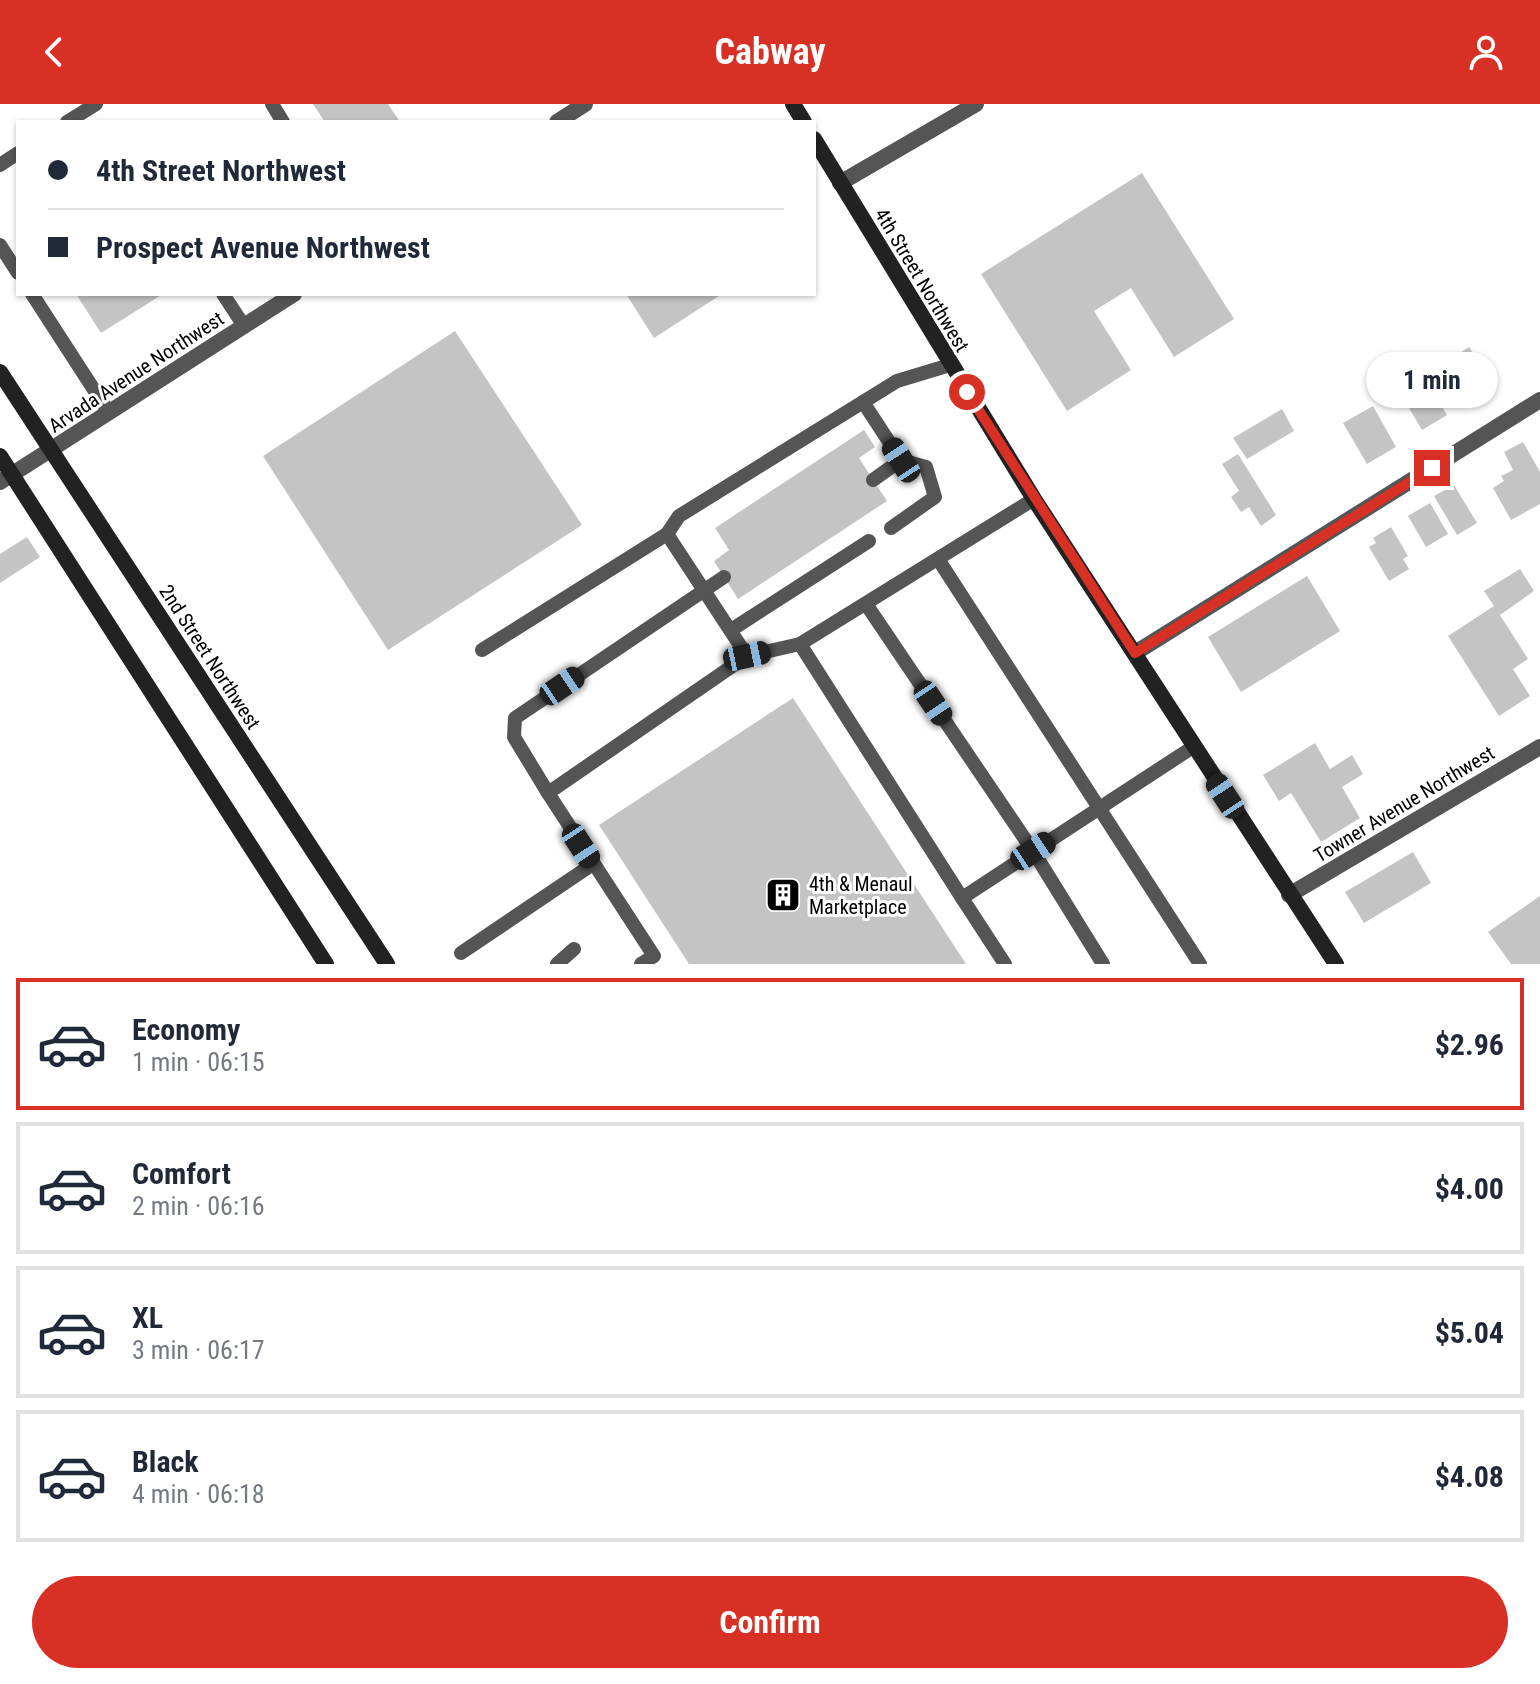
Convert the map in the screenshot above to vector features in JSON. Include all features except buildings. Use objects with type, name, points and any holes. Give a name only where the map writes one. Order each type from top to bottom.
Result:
[{"type":"main road","name":"4th Street Northwest","points":[[816,142],[1034,499],[1336,964]]},
{"type":"main road","name":"2nd Street Northwest","points":[[0,372],[387,964]]},
{"type":"main road","points":[[0,456],[6,478],[326,964]]},
{"type":"street","points":[[560,120],[585,104]]},
{"type":"street","points":[[840,183],[976,104]]},
{"type":"street","name":"Arvada Avenue Northwest","points":[[6,478],[291,296]]},
{"type":"street","points":[[1135,653],[1540,400]]},
{"type":"street","name":"Towner Avenue Northwest","points":[[1289,895],[1540,747]]},
{"type":"lane","points":[[70,120],[96,104]]},
{"type":"lane","points":[[0,245],[16,270]]},
{"type":"lane","points":[[33,296],[109,413]]},
{"type":"lane","points":[[224,296],[244,326]]},
{"type":"lane","points":[[482,650],[667,534],[679,516],[897,381],[950,365]]},
{"type":"lane","points":[[863,402],[901,460],[926,467],[935,497],[891,528]]},
{"type":"lane","points":[[873,480],[901,460]]},
{"type":"lane","points":[[548,793],[747,656],[800,644],[1034,499]]},
{"type":"lane","points":[[667,534],[747,656]]},
{"type":"lane","points":[[731,630],[869,541]]},
{"type":"lane","points":[[938,559],[1200,964]]},
{"type":"lane","points":[[641,964],[657,960],[514,737],[515,718],[724,577]]},
{"type":"lane","points":[[866,604],[1033,851],[1103,964]]},
{"type":"lane","points":[[800,644],[1005,964]]},
{"type":"lane","points":[[962,898],[1193,747]]},
{"type":"lane","points":[[461,953],[593,864]]},
{"type":"lane","points":[[557,964],[574,949]]},
{"type":"place","name":"4th & Menaul Marketplace","points":[[783,895]]},
{"type":"route","points":[[967,392],[1135,653],[1432,468]]}]
